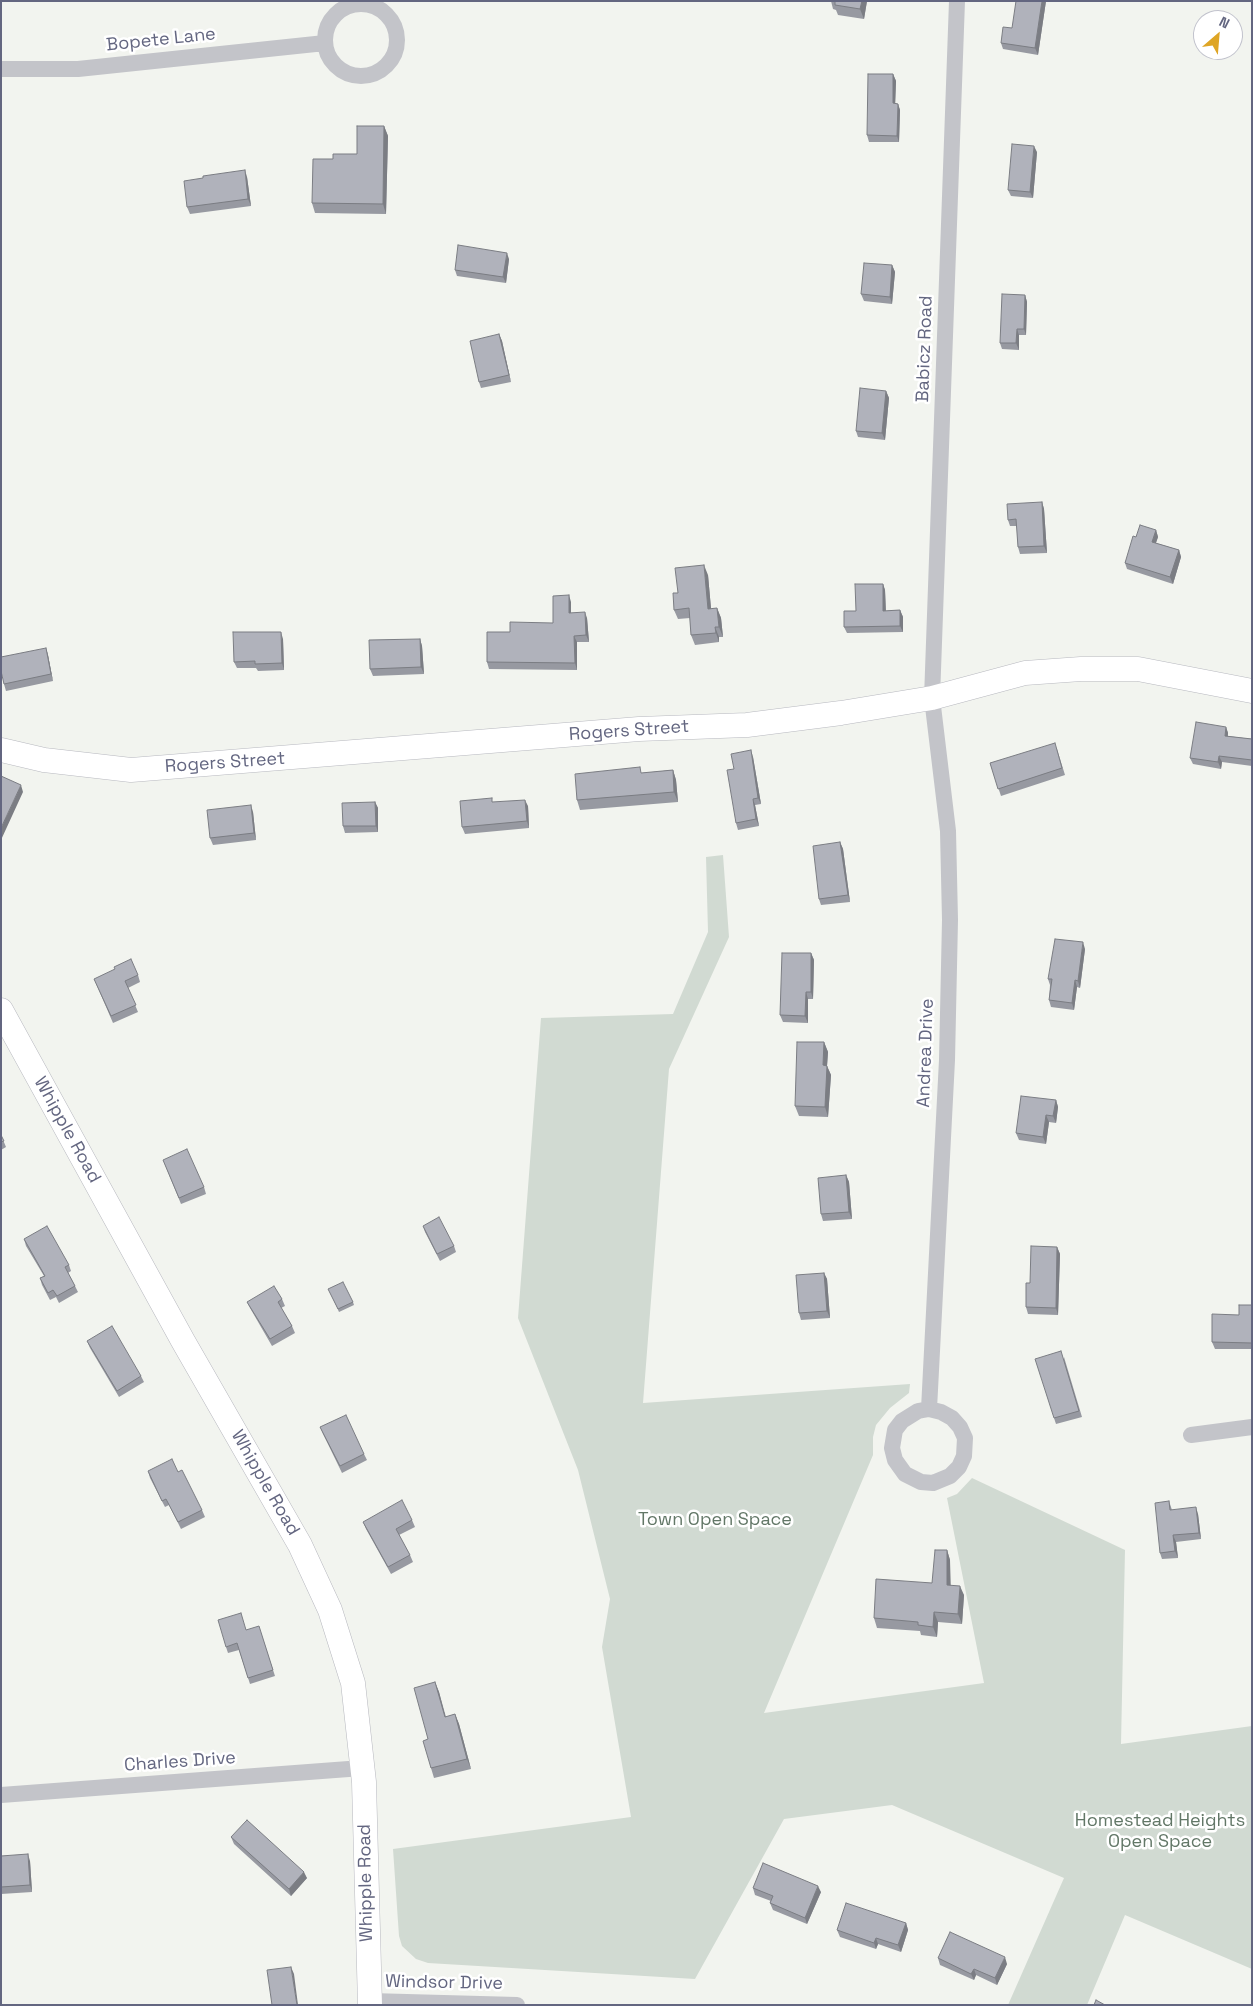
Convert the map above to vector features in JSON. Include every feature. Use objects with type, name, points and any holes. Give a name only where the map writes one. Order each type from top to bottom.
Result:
[{"type":"street","name":"Babicz Road","points":[[932,698],[957,1]]},
{"type":"street","points":[[358,5],[370,6],[385,14],[394,28],[396,40],[394,52],[389,62],[380,71],[357,76],[345,72],[335,65],[328,55],[325,43],[326,32],[330,22],[337,13],[347,7],[358,5]]},
{"type":"street","name":"Bopete Lane","points":[[1,69],[78,69],[325,43]]},
{"type":"street","name":"Rogers Street","points":[[1,750],[44,760],[136,770],[639,729],[747,725],[841,713],[932,698],[1025,673],[1081,669],[1138,669],[1252,692]]},
{"type":"street","name":"Andrea Drive","points":[[929,1409],[947,1060],[950,920],[948,831],[932,698]]},
{"type":"street","name":"Whipple Road","points":[[1,1010],[183,1341],[300,1545],[330,1610],[353,1683],[362,1768],[370,2003]]},
{"type":"street","points":[[929,1409],[941,1412],[956,1422],[965,1438],[965,1448],[962,1462],[955,1472],[939,1481],[927,1483],[915,1480],[905,1474],[894,1460],[892,1448],[896,1430],[902,1421],[912,1414],[929,1409]]},
{"type":"street","points":[[1191,1435],[1252,1427]]},
{"type":"street","name":"Charles Drive","points":[[1,1795],[362,1768]]},
{"type":"street","name":"Windsor Drive","points":[[370,2003],[517,2005]]},
{"type":"green space","name":"Town Open Space","points":[[723,855],[729,937],[669,1069],[643,1403],[910,1384],[909,1393],[890,1408],[876,1425],[873,1437],[873,1455],[764,1713],[984,1683],[947,1498],[957,1494],[972,1478],[1125,1550],[1121,1744],[1252,1726],[1252,1969],[1125,1915],[1087,2005],[1008,2005],[1064,1878],[892,1805],[784,1819],[695,1979],[428,1963],[416,1959],[402,1946],[399,1936],[393,1849],[631,1817],[602,1647],[610,1599],[578,1470],[518,1318],[541,1018],[673,1014],[708,932],[706,857]]},
{"type":"building","points":[[835,1],[862,1],[860,9],[835,5]]},
{"type":"building","points":[[1016,1],[1042,1],[1035,48],[1001,43],[1003,27],[1012,28]]},
{"type":"building","points":[[868,74],[893,74],[893,103],[898,104],[897,136],[867,135]]},
{"type":"building","points":[[357,126],[384,126],[383,204],[312,203],[313,159],[333,159],[333,154],[357,154]]},
{"type":"building","points":[[1012,144],[1034,146],[1030,192],[1008,190]]},
{"type":"building","points":[[245,170],[248,199],[187,207],[184,181],[203,178],[203,176]]},
{"type":"building","points":[[458,245],[507,253],[503,277],[455,270]]},
{"type":"building","points":[[864,263],[892,265],[890,297],[861,294]]},
{"type":"building","points":[[1002,294],[1025,295],[1024,329],[1017,329],[1016,343],[1000,343]]},
{"type":"building","points":[[499,334],[509,375],[479,382],[470,341]]},
{"type":"building","points":[[860,388],[886,391],[882,433],[856,431]]},
{"type":"building","points":[[1042,502],[1044,546],[1018,547],[1016,519],[1008,520],[1007,504]]},
{"type":"building","points":[[1140,525],[1156,530],[1152,542],[1179,550],[1170,577],[1125,563],[1133,536],[1136,537]]},
{"type":"building","points":[[704,565],[708,609],[717,608],[719,627],[715,627],[716,633],[691,635],[689,608],[674,610],[673,593],[678,593],[675,568]]},
{"type":"building","points":[[855,584],[883,584],[883,611],[900,610],[900,626],[844,627],[844,611],[856,611]]},
{"type":"building","points":[[569,595],[569,613],[585,612],[586,635],[574,636],[575,663],[487,662],[487,632],[510,632],[510,622],[553,623],[553,596]]},
{"type":"building","points":[[233,632],[281,632],[282,663],[255,664],[255,661],[234,662]]},
{"type":"building","points":[[420,639],[421,667],[370,669],[369,640]]},
{"type":"building","points":[[46,648],[51,674],[4,684],[1,671],[1,657]]},
{"type":"building","points":[[1196,722],[1226,727],[1225,736],[1252,739],[1252,760],[1219,756],[1218,762],[1190,758]]},
{"type":"building","points":[[1055,743],[1062,768],[998,789],[990,763]]},
{"type":"building","points":[[751,750],[758,798],[753,799],[756,819],[736,823],[727,770],[734,769],[731,754]]},
{"type":"building","points":[[640,767],[641,773],[673,770],[674,792],[577,800],[575,774]]},
{"type":"building","points":[[1,776],[21,785],[1,828]]},
{"type":"building","points":[[492,798],[492,802],[525,800],[527,821],[462,827],[460,801]]},
{"type":"building","points":[[375,802],[376,826],[343,826],[342,803]]},
{"type":"building","points":[[251,805],[254,833],[210,838],[207,810]]},
{"type":"building","points":[[840,842],[848,895],[819,899],[813,846]]},
{"type":"building","points":[[1055,939],[1083,942],[1078,981],[1075,980],[1072,1003],[1049,1000],[1052,979],[1048,979]]},
{"type":"building","points":[[782,953],[811,953],[811,992],[806,992],[805,1016],[780,1015]]},
{"type":"building","points":[[131,959],[138,975],[125,981],[136,1005],[111,1016],[94,979]]},
{"type":"building","points":[[797,1042],[824,1042],[823,1065],[827,1066],[825,1107],[795,1106]]},
{"type":"building","points":[[1021,1096],[1056,1100],[1053,1116],[1046,1115],[1043,1137],[1016,1133]]},
{"type":"building","points":[[187,1149],[204,1187],[179,1198],[163,1160]]},
{"type":"building","points":[[846,1175],[849,1212],[821,1214],[818,1178]]},
{"type":"building","points":[[439,1217],[454,1246],[437,1254],[423,1226]]},
{"type":"building","points":[[47,1226],[69,1265],[65,1267],[75,1286],[57,1296],[53,1290],[48,1293],[40,1278],[45,1276],[24,1239]]},
{"type":"building","points":[[1031,1246],[1057,1247],[1056,1308],[1026,1307],[1026,1283],[1030,1283]]},
{"type":"building","points":[[824,1273],[827,1311],[799,1313],[796,1275]]},
{"type":"building","points":[[343,1282],[353,1302],[338,1309],[328,1289]]},
{"type":"building","points":[[274,1286],[282,1299],[278,1302],[292,1326],[270,1339],[247,1302]]},
{"type":"building","points":[[1239,1305],[1252,1305],[1252,1343],[1212,1342],[1212,1314],[1239,1315]]},
{"type":"building","points":[[112,1326],[141,1376],[117,1391],[87,1341]]},
{"type":"building","points":[[1061,1351],[1079,1411],[1054,1418],[1035,1359]]},
{"type":"building","points":[[346,1415],[364,1454],[340,1466],[320,1427]]},
{"type":"building","points":[[172,1459],[178,1472],[182,1470],[202,1510],[178,1522],[166,1499],[162,1501],[148,1471]]},
{"type":"building","points":[[402,1500],[412,1520],[396,1529],[410,1555],[388,1567],[363,1522]]},
{"type":"building","points":[[1169,1501],[1170,1510],[1196,1507],[1199,1533],[1173,1535],[1175,1551],[1160,1553],[1155,1503]]},
{"type":"building","points":[[935,1550],[947,1550],[947,1585],[960,1586],[958,1614],[934,1612],[933,1627],[918,1625],[918,1622],[874,1618],[876,1579],[932,1583]]},
{"type":"building","points":[[241,1613],[246,1630],[259,1626],[273,1670],[248,1678],[237,1643],[226,1647],[218,1620]]},
{"type":"building","points":[[435,1682],[445,1717],[455,1714],[467,1759],[431,1768],[423,1741],[428,1739],[414,1688]]},
{"type":"building","points":[[247,1820],[304,1872],[289,1889],[231,1837]]},
{"type":"building","points":[[28,1854],[30,1885],[1,1887],[1,1856]]},
{"type":"building","points":[[763,1863],[818,1886],[805,1918],[770,1903],[773,1896],[753,1888]]},
{"type":"building","points":[[846,1903],[906,1923],[898,1945],[876,1938],[874,1943],[837,1930]]},
{"type":"building","points":[[950,1932],[1005,1957],[995,1978],[974,1969],[971,1974],[938,1958]]},
{"type":"building","points":[[291,1967],[297,2005],[272,2005],[267,1970]]},
{"type":"building","points":[[1096,2000],[1105,2005],[1094,2005]]},
{"type":"park label","name":"Homestead Heights Open Space","points":[[1160,1831]]}]
